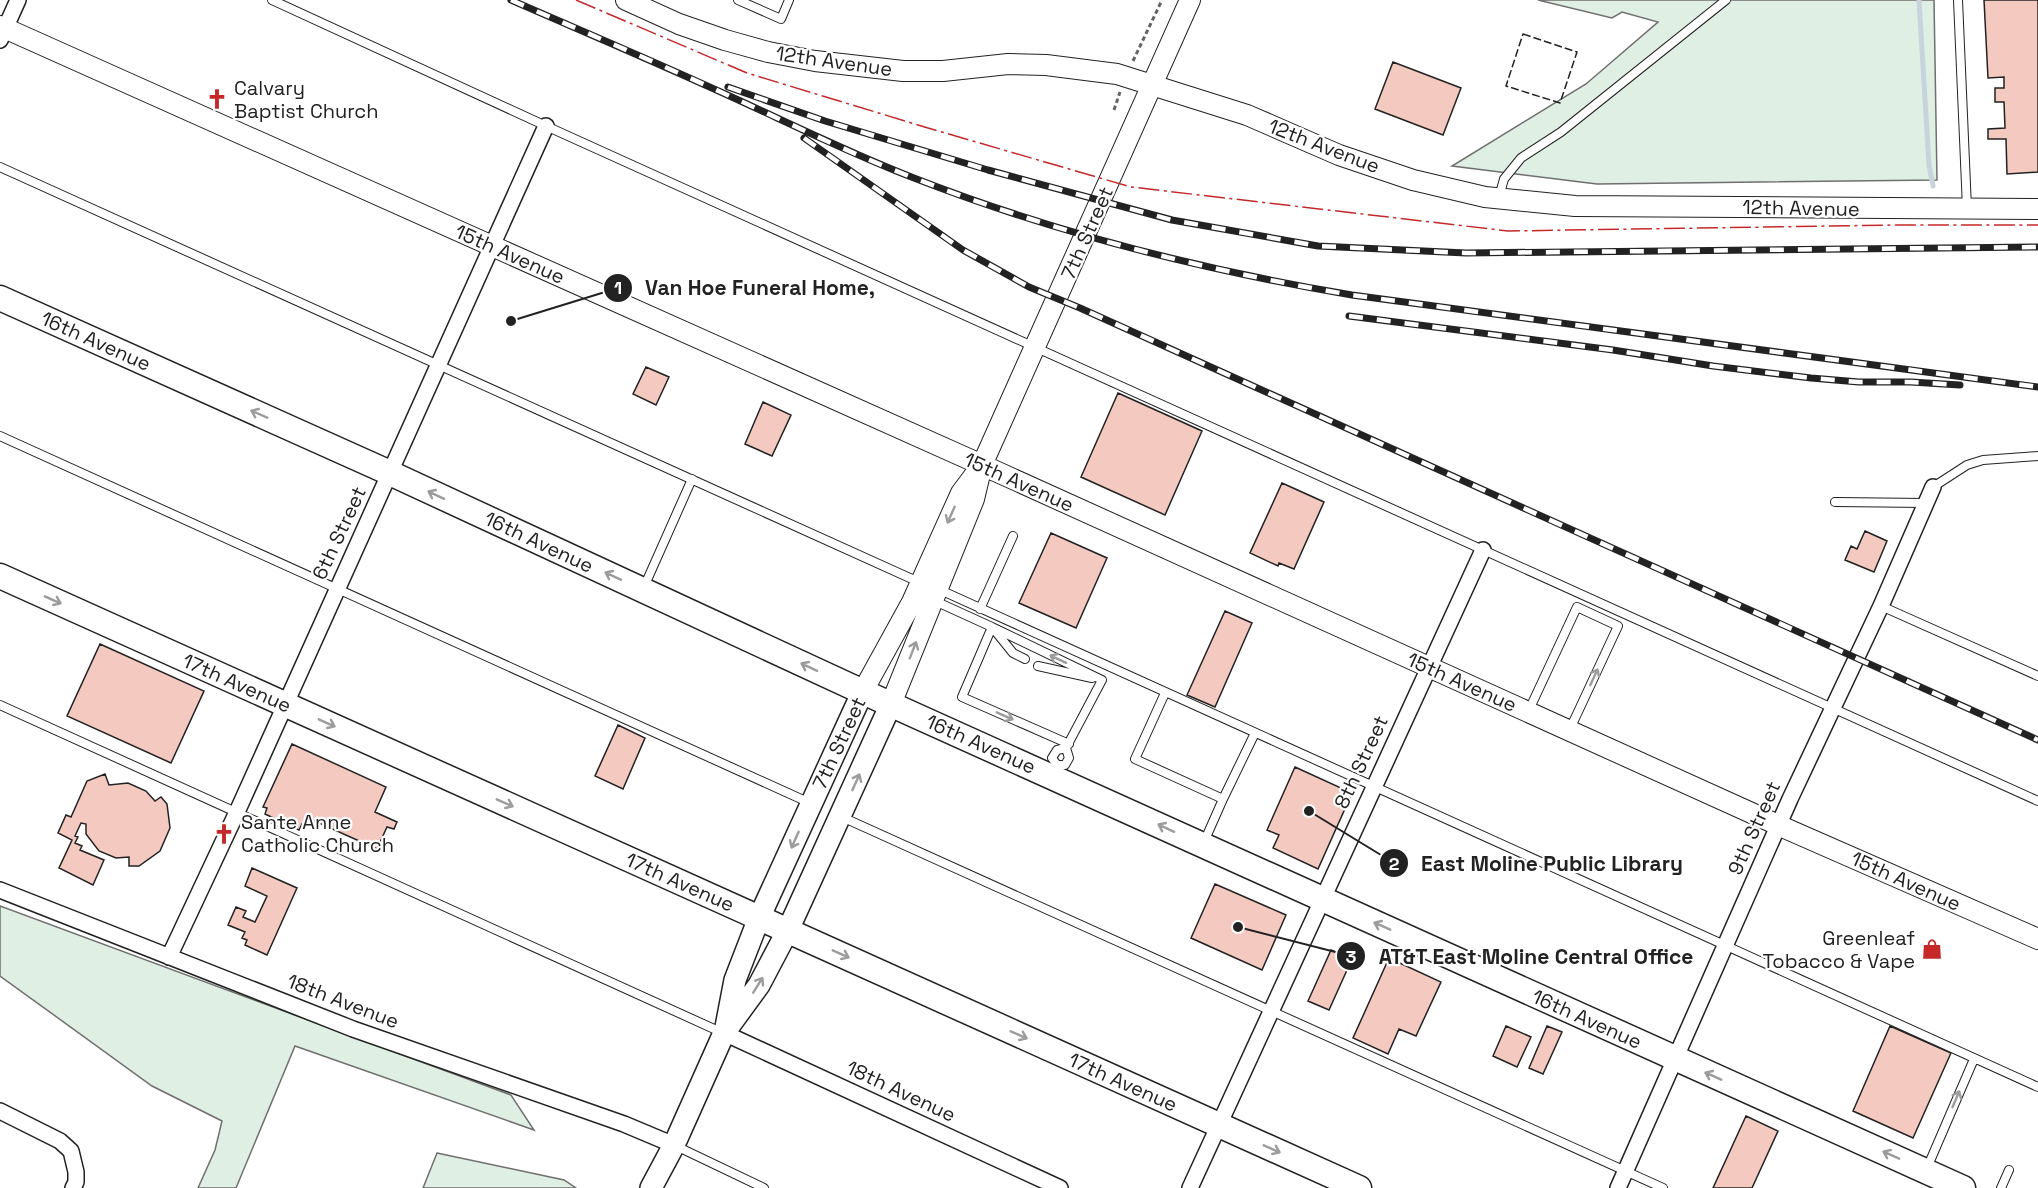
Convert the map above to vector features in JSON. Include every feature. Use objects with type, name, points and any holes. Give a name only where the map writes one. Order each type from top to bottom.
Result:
[{"type":"main road","name":"16th Avenue","points":[[0,298],[390,473],[891,704],[1054,770],[1203,845],[1963,1188]]},
{"type":"main road","name":"17th Avenue","points":[[0,576],[1359,1188]]},
{"type":"main road","name":"7th Street","points":[[724,1033],[735,980],[759,918],[862,691]]},
{"type":"main road","name":"7th Street","points":[[651,1188],[674,1144],[724,1033],[759,985],[788,930],[891,704]]},
{"type":"street","points":[[2,32],[18,0]]},
{"type":"street","name":"12th Avenue","points":[[626,0],[679,24],[725,40],[768,52],[815,61],[903,71],[943,71],[1008,64],[1046,65],[1118,74],[1247,115],[1339,155],[1443,188],[1498,199],[1575,206],[2038,209]]},
{"type":"street","name":"7th Street","points":[[891,704],[961,493],[981,465],[1036,347],[1190,0]]},
{"type":"street","name":"15th Avenue","points":[[2,32],[491,246],[1778,825],[2038,939]]},
{"type":"street","name":"6th Street","points":[[169,957],[237,812],[546,126]]},
{"type":"street","name":"9th Street","points":[[1618,1188],[1778,825],[1881,606],[1933,487]]},
{"type":"street","name":"8th Street","points":[[1190,1188],[1372,787],[1483,550]]},
{"type":"street","name":"7th Street","points":[[862,691],[912,602],[930,591]]},
{"type":"street","name":"18th Avenue","points":[[0,890],[353,1029],[624,1124],[674,1144]]},
{"type":"street","name":"18th Avenue","points":[[724,1033],[1060,1188]]},
{"type":"street","points":[[0,1111],[60,1141],[70,1151],[76,1172],[76,1182],[73,1188]]},
{"type":"lane","points":[[272,0],[1833,710],[2038,801]]},
{"type":"lane","points":[[738,0],[781,19],[789,0]]},
{"type":"lane","points":[[1498,199],[1504,179],[1521,159],[1561,132],[1726,0]]},
{"type":"lane","points":[[1958,0],[1967,210]]},
{"type":"lane","points":[[0,167],[692,479],[930,591],[992,627],[1102,680]]},
{"type":"lane","points":[[0,436],[811,803]]},
{"type":"lane","points":[[1933,487],[1967,465],[1983,460],[2038,456]]},
{"type":"lane","points":[[643,590],[692,479]]},
{"type":"lane","points":[[1835,502],[1926,503]]},
{"type":"lane","points":[[980,609],[1013,536]]},
{"type":"lane","points":[[930,591],[980,609],[2038,1087]]},
{"type":"lane","points":[[1881,606],[2038,676]]},
{"type":"lane","points":[[1528,712],[1576,607],[1618,626],[1569,730]]},
{"type":"lane","points":[[992,627],[1013,653],[1024,659]]},
{"type":"lane","points":[[992,627],[962,697],[1067,746]]},
{"type":"lane","points":[[1038,666],[1102,680]]},
{"type":"lane","points":[[1054,770],[1065,765],[1069,758],[1067,746],[1102,680]]},
{"type":"lane","points":[[1165,693],[1135,759],[1223,799]]},
{"type":"lane","points":[[0,705],[724,1033]]},
{"type":"lane","points":[[1203,845],[1255,733]]},
{"type":"lane","points":[[840,816],[1663,1188]]},
{"type":"lane","points":[[1926,1171],[1974,1059]]},
{"type":"lane","points":[[674,1144],[764,1188]]},
{"type":"lane","points":[[2001,1188],[2009,1170]]},
{"type":"path","points":[[1114,110],[1126,77],[1162,0]]},
{"type":"green space","points":[[1538,0],[1934,0],[1937,180],[1597,184],[1452,166],[1586,84],[1658,22],[1622,12],[1612,18]]},
{"type":"green space","points":[[0,906],[511,1095],[534,1130],[295,1046],[236,1188],[198,1188],[215,1150],[222,1121],[152,1086],[0,976]]},
{"type":"green space","points":[[437,1153],[564,1180],[576,1188],[423,1188]]},
{"type":"building","points":[[1984,0],[2038,0],[2038,172],[2007,174],[2006,139],[1988,139],[1988,129],[2005,128],[2004,102],[1995,102],[1995,88],[2004,88],[2004,77],[1988,78]]},
{"type":"building","points":[[1393,62],[1461,88],[1443,135],[1375,109]]},
{"type":"building","points":[[646,367],[669,377],[656,405],[633,394]]},
{"type":"building","points":[[1118,393],[1202,431],[1165,515],[1081,477]]},
{"type":"building","points":[[763,402],[791,415],[772,456],[745,444]]},
{"type":"building","points":[[1282,483],[1324,502],[1294,569],[1279,563],[1278,566],[1250,553]]},
{"type":"building","points":[[1865,531],[1887,541],[1874,572],[1845,560],[1851,546],[1857,549]]},
{"type":"building","points":[[1051,533],[1107,558],[1076,628],[1019,603]]},
{"type":"building","points":[[1225,611],[1252,623],[1215,707],[1187,695]]},
{"type":"building","points":[[100,644],[204,691],[171,763],[67,716]]},
{"type":"building","points":[[618,725],[645,738],[623,789],[595,776]]},
{"type":"building","points":[[292,744],[386,787],[375,812],[397,822],[394,829],[387,827],[377,849],[308,818],[305,826],[302,824],[299,830],[265,814],[267,808],[263,807]]},
{"type":"building","points":[[1295,767],[1352,793],[1318,869],[1273,848],[1279,835],[1267,830]]},
{"type":"building","points":[[105,774],[109,785],[128,783],[146,791],[155,801],[161,797],[167,804],[170,828],[160,851],[139,866],[129,866],[129,857],[116,858],[99,851],[86,834],[86,824],[81,823],[75,836],[78,837],[75,843],[82,846],[80,850],[104,860],[93,885],[59,868],[72,840],[58,833],[66,815],[71,817],[87,781]]},
{"type":"building","points":[[252,868],[297,888],[267,955],[245,945],[247,940],[242,938],[245,932],[228,925],[236,907],[246,911],[243,917],[255,922],[267,896],[245,886]]},
{"type":"building","points":[[1215,884],[1286,915],[1262,970],[1191,938]]},
{"type":"building","points":[[1331,950],[1352,959],[1329,1010],[1308,1001]]},
{"type":"building","points":[[1389,958],[1441,982],[1416,1036],[1399,1029],[1388,1054],[1353,1038]]},
{"type":"building","points":[[1506,1026],[1531,1037],[1517,1067],[1493,1056]]},
{"type":"building","points":[[1547,1026],[1562,1032],[1543,1074],[1529,1068]]},
{"type":"building","points":[[1890,1026],[1951,1053],[1913,1138],[1853,1111]]},
{"type":"building","points":[[1746,1116],[1778,1131],[1752,1188],[1713,1188]]},
{"type":"waterway","points":[[1919,0],[1929,165],[1933,186]]},
{"type":"railway","points":[[511,0],[890,168],[967,198],[1130,248],[1241,274],[1352,295],[2038,387]]},
{"type":"railway","points":[[728,87],[825,121],[988,170],[1172,220],[1318,246],[1466,253],[2038,247]]},
{"type":"railway","points":[[804,138],[963,250],[1029,287],[2038,740]]},
{"type":"railway","points":[[1349,316],[1811,378],[1960,385]]},
{"type":"fence","points":[[1523,34],[1577,52],[1560,103],[1506,86],[1523,34]]},
{"type":"power","points":[[576,0],[747,73],[1131,187],[1508,231],[2038,225]]},
{"type":"place","name":"Calvary Baptist Church","points":[[217,99]]},
{"type":"place","name":"Van Hoe Funeral Home,","points":[[511,321]]},
{"type":"place","name":"East Moline Public Library","points":[[1309,811]]},
{"type":"place","name":"Sante Anne Catholic Church","points":[[224,834]]},
{"type":"place","name":"AT&T East Moline Central Office","points":[[1238,927]]},
{"type":"place","name":"Greenleaf Tobacco & Vape","points":[[1932,949]]}]
